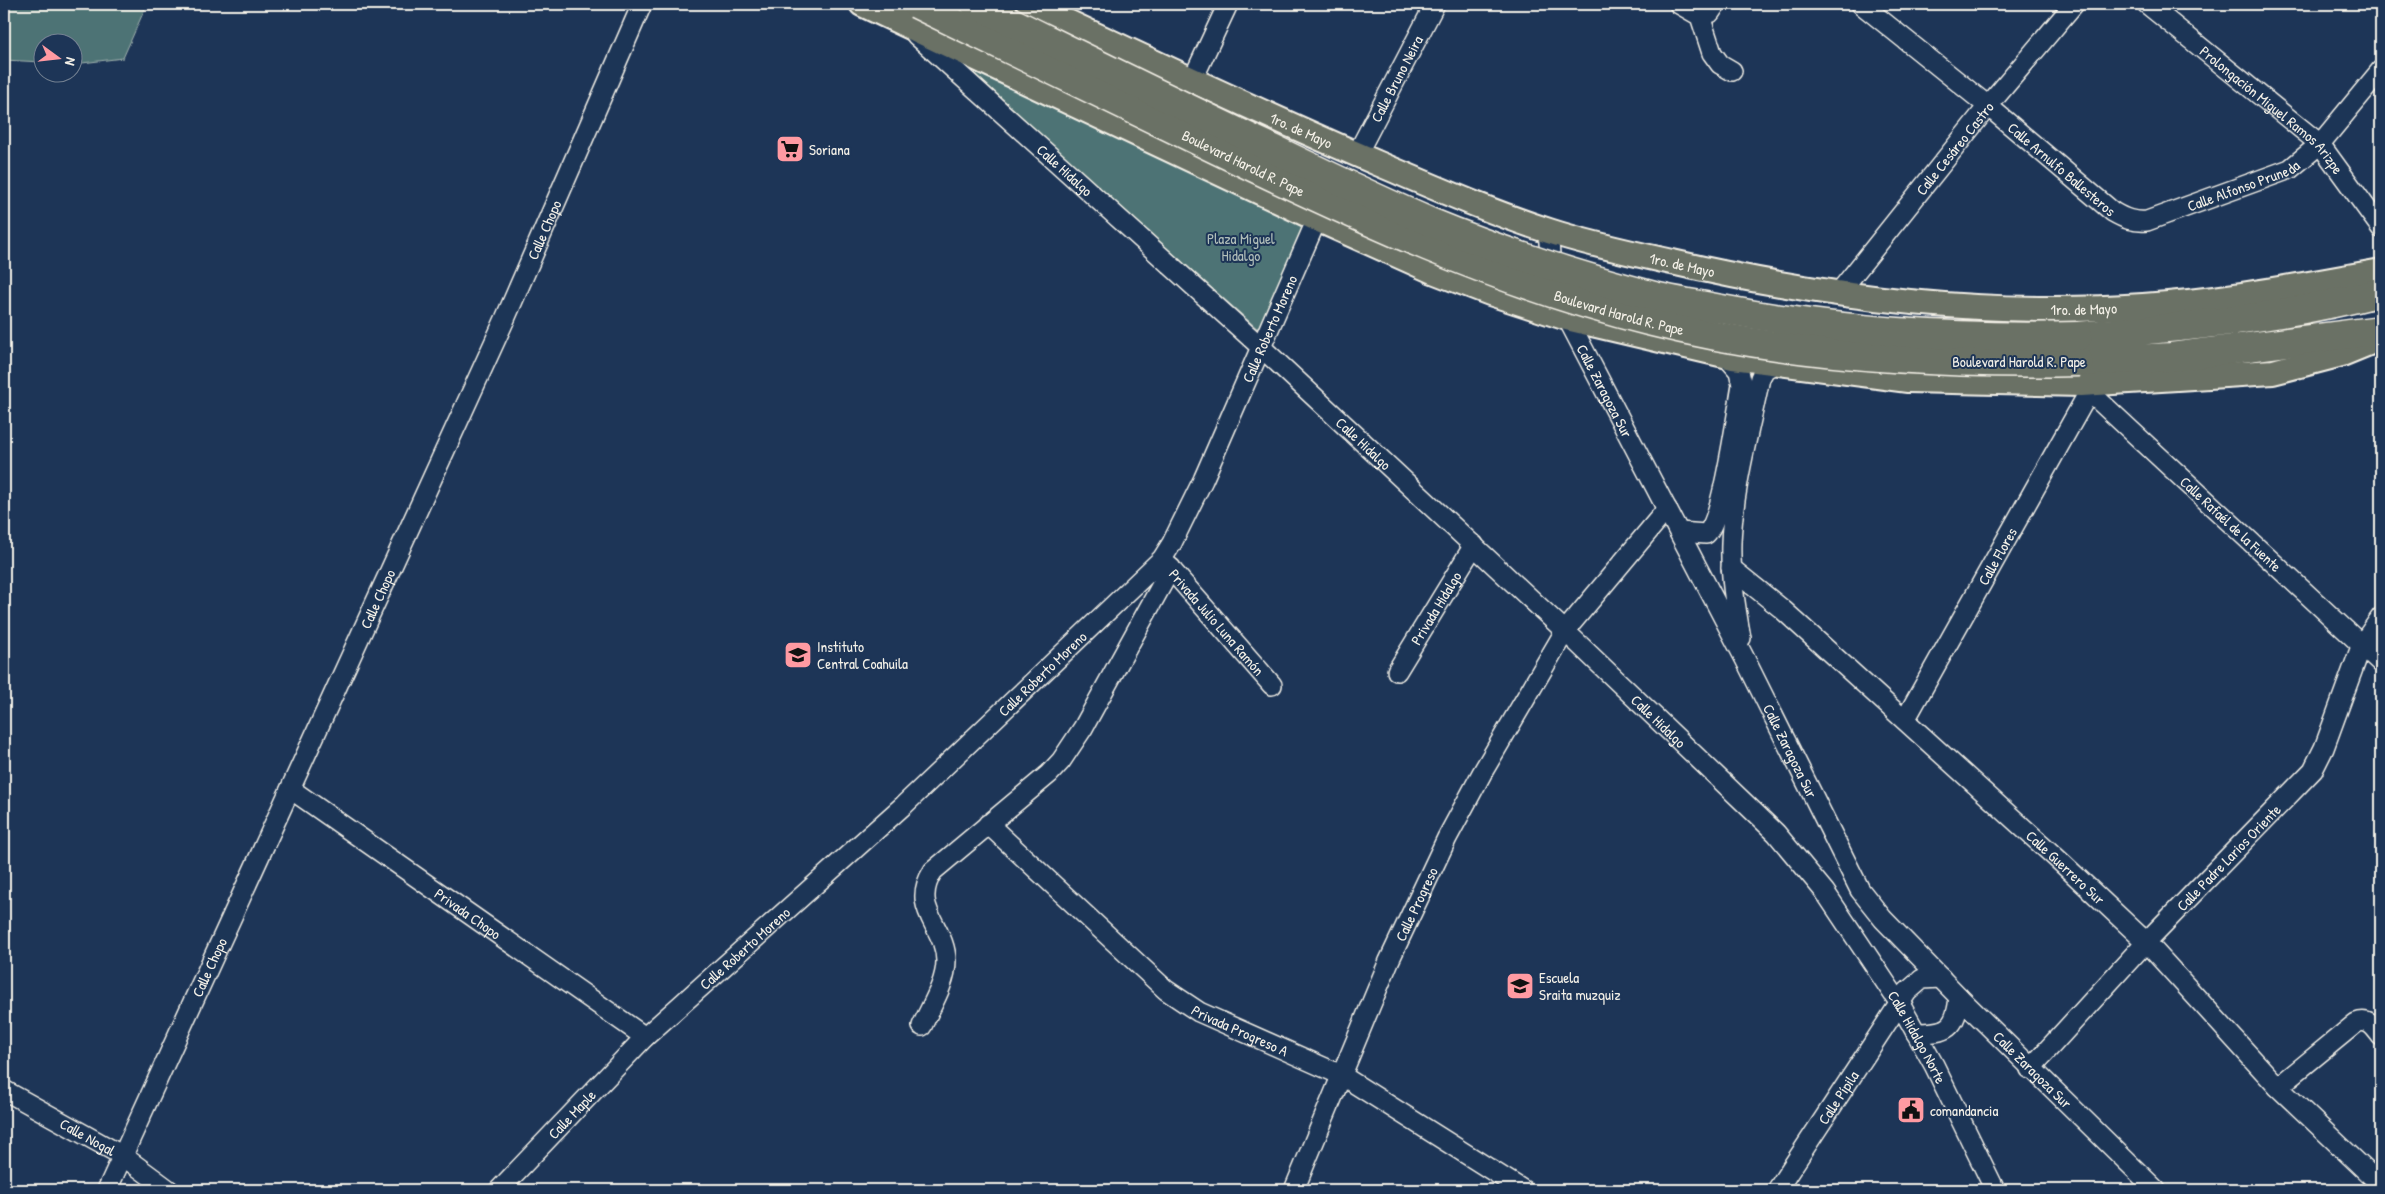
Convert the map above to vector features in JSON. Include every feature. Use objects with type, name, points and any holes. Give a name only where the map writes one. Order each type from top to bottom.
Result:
[{"type":"highway","name":"Boulevard Harold R. Pape","points":[[974,4],[1192,111],[1431,222],[1502,249],[1660,297],[1761,316],[1843,328],[1948,336],[2011,338],[2078,336],[2174,329],[2284,314],[2381,292]]},
{"type":"highway","name":"Boulevard Harold R. Pape","points":[[912,15],[1460,262],[1561,297],[1648,321],[1760,343],[1926,360],[2012,364],[2083,380],[2171,357],[2381,330]]},
{"type":"main road","name":"Calle Hidalgo","points":[[862,4],[885,15],[912,15]]},
{"type":"main road","name":"1ro. de Mayo","points":[[1029,4],[1192,80],[1452,195],[1548,231],[1587,243],[1745,279],[1837,295],[1917,304],[1992,307],[2142,306],[2275,290],[2381,270]]},
{"type":"main road","points":[[912,15],[1317,219],[1441,274],[1490,293],[1566,318],[1725,355],[1908,380],[2083,380],[2273,372],[2342,354],[2381,338]]},
{"type":"main road","points":[[1628,332],[1619,322],[1614,308],[1614,294],[1630,266],[1647,256]]},
{"type":"street","name":"Calle Chopo","points":[[107,1190],[292,790],[505,319],[642,4]]},
{"type":"street","points":[[1192,80],[1228,4]]},
{"type":"street","name":"Calle Bruno Neira","points":[[1357,154],[1435,4]]},
{"type":"street","points":[[1679,4],[1700,16],[1712,53],[1720,64],[1732,71]]},
{"type":"street","points":[[1700,16],[1710,12],[1716,4]]},
{"type":"street","name":"Calle Arnulfo Ballesteros","points":[[1861,4],[1988,106],[2113,212],[2124,219]]},
{"type":"street","name":"Calle Cesáreo Castro","points":[[1837,295],[1988,106],[2074,4]]},
{"type":"street","name":"Prolongación Miguel Ramos Arizpe","points":[[2147,4],[2320,144],[2381,228]]},
{"type":"street","name":"Calle Hidalgo","points":[[912,15],[1262,348],[1565,631],[1776,833],[1826,892]]},
{"type":"street","name":"Calle Alfonso Pruneda","points":[[2124,219],[2135,222],[2147,221],[2281,173],[2299,162],[2320,144],[2381,70]]},
{"type":"street","name":"Calle Roberto Moreno","points":[[645,1037],[904,805],[1166,564],[1172,543],[1203,480],[1317,219]]},
{"type":"street","name":"Calle Zaragoza Sur","points":[[1548,231],[1554,287],[1566,318],[1745,658],[1860,890],[1883,919],[1958,997],[2156,1190]]},
{"type":"street","points":[[1679,532],[1706,534],[1714,523],[1719,504],[1742,385],[1739,371],[1725,355]]},
{"type":"street","points":[[1745,658],[1735,607],[1731,568],[1731,542],[1741,468],[1760,378],[1765,369],[1777,363]]},
{"type":"street","name":"Calle Rafaél de la Fuente","points":[[2083,380],[2381,663]]},
{"type":"street","name":"Calle Flores","points":[[1905,720],[2083,380]]},
{"type":"street","name":"Calle Progreso","points":[[1294,1190],[1389,961],[1446,838],[1565,631],[1667,509]]},
{"type":"street","name":"Privada Hidalgo","points":[[1397,671],[1474,545]]},
{"type":"street","points":[[922,1026],[940,985],[946,960],[944,949],[924,904],[927,881],[933,871],[1049,774],[1072,746],[1166,564]]},
{"type":"street","name":"Privada Julio Luna Ramón","points":[[1166,564],[1272,684]]},
{"type":"street","name":"Calle Guerrero Sur","points":[[1731,568],[1782,609],[2063,864],[2146,942],[2278,1087],[2381,1185]]},
{"type":"street","name":"Calle Padre Larios Oriente","points":[[2030,1069],[2146,942],[2313,770],[2324,748],[2362,644],[2381,617]]},
{"type":"street","name":"Privada Chopo","points":[[292,790],[645,1037]]},
{"type":"street","name":"Privada Progreso A","points":[[988,824],[1181,1002],[1199,1012],[1341,1075],[1523,1190]]},
{"type":"street","name":"Calle Hidalgo Norte","points":[[1826,892],[1900,1004],[1995,1190]]},
{"type":"street","points":[[1900,1004],[1916,982],[1928,978],[1941,978]]},
{"type":"street","points":[[1916,1033],[1937,1032],[1950,1026],[1958,1011],[1958,997]]},
{"type":"street","name":"Calle Pípila","points":[[1777,1190],[1900,1004]]},
{"type":"street","points":[[2278,1087],[2356,1023],[2367,1022],[2372,1024],[2381,1036]]},
{"type":"street","name":"Calle Maple","points":[[499,1190],[645,1037]]},
{"type":"street","name":"Calle Nogal","points":[[4,1090],[123,1156],[169,1190]]},
{"type":"green space","points":[[4,4],[147,4],[123,58],[82,63],[82,32],[32,32],[32,61],[4,60]]},
{"type":"green space","name":"Plaza Miguel Hidalgo","points":[[952,56],[1306,222],[1259,330]]},
{"type":"place","name":"Soriana","points":[[790,149]]},
{"type":"place","name":"Instituto Central Coahuila","points":[[798,655]]},
{"type":"place","name":"Escuela Sraita muzquiz","points":[[1520,986]]},
{"type":"place","name":"comandancia","points":[[1911,1110]]}]
